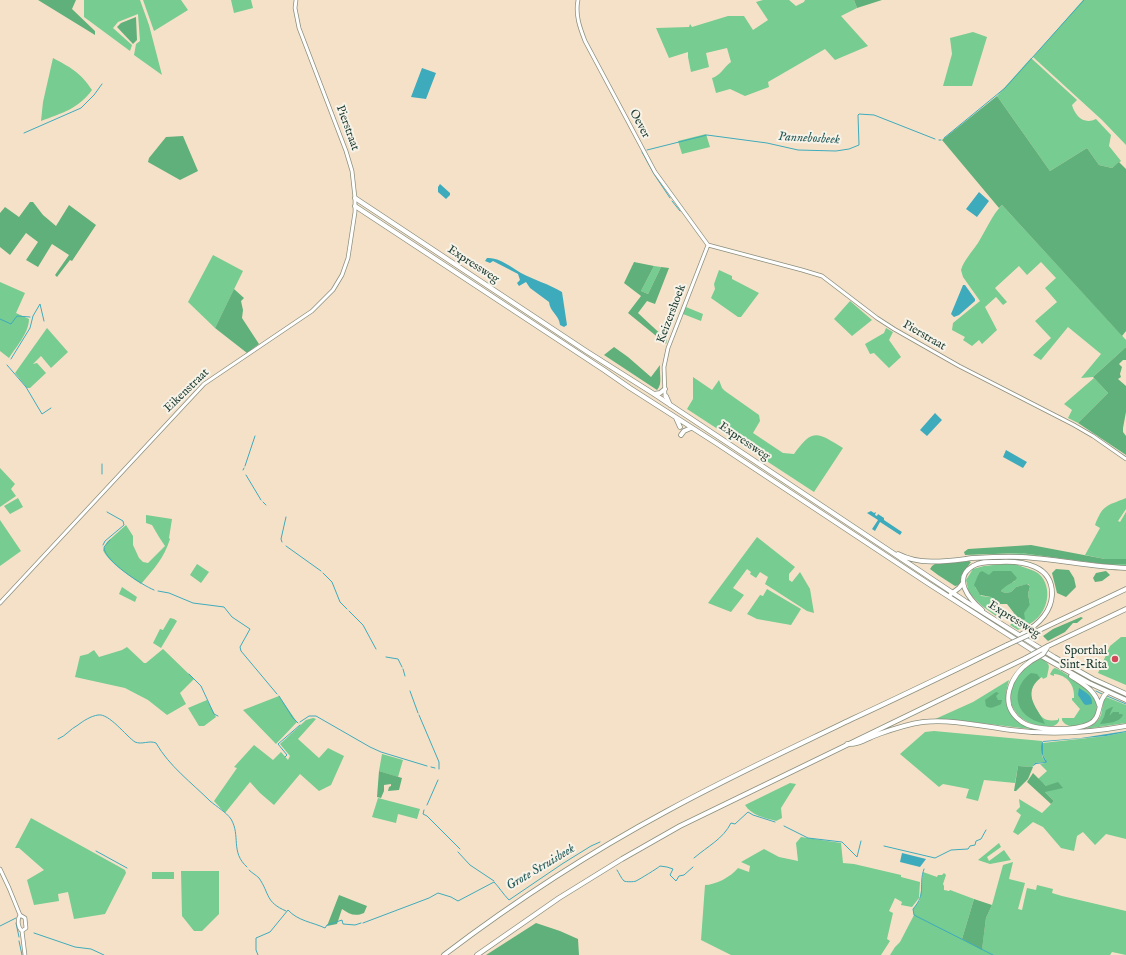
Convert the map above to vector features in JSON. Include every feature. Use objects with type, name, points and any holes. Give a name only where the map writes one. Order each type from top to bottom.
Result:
[{"type":"highway","name":"Expressweg","points":[[355,198],[586,351],[654,394],[953,593],[1054,657],[1114,690],[1126,694]]},
{"type":"highway","name":"Expressweg","points":[[355,206],[691,428],[1067,672],[1126,700]]},
{"type":"highway","points":[[654,394],[665,390]]},
{"type":"highway","points":[[666,396],[670,405]]},
{"type":"highway","points":[[676,418],[680,427]]},
{"type":"highway","points":[[682,435],[691,428]]},
{"type":"highway","points":[[888,550],[903,557],[925,562],[994,557],[1022,557],[1101,567],[1126,568]]},
{"type":"highway","points":[[922,579],[920,571],[925,562]]},
{"type":"highway","points":[[995,620],[972,601],[965,591],[965,575],[969,569],[982,562],[1016,562],[1031,565],[1041,570],[1050,582],[1052,589],[1051,599],[1047,611],[1043,617],[1022,634],[1018,640]]},
{"type":"highway","points":[[947,595],[953,593],[964,583]]},
{"type":"highway","points":[[444,955],[502,913],[564,872],[613,841],[674,807],[850,720],[1126,589]]},
{"type":"highway","points":[[477,955],[559,898],[622,859],[680,826],[847,744],[854,745],[855,742],[1126,609]]},
{"type":"highway","points":[[1050,646],[1044,654],[1031,661],[1020,670],[1011,682],[1008,694],[1009,705],[1012,712],[1022,722],[1030,726],[1042,728],[1080,727],[1089,724],[1095,720],[1099,713],[1102,698],[1108,692],[1114,690]]},
{"type":"highway","points":[[1053,663],[1054,657]]},
{"type":"highway","points":[[1067,672],[1094,694],[1100,708]]},
{"type":"highway","points":[[865,738],[906,726],[934,722],[954,722],[1010,730],[1045,733],[1087,731],[1126,726]]},
{"type":"street","name":"Pierstraat","points":[[296,0],[299,28],[346,151],[352,171],[354,189]]},
{"type":"street","name":"Oever","points":[[578,0],[577,16],[585,41],[655,172],[708,246]]},
{"type":"street","name":"Eikenstraat","points":[[0,603],[206,383],[303,318],[333,290],[344,271],[352,236],[355,206],[354,189]]},
{"type":"street","name":"Pierstraat","points":[[708,246],[822,276],[877,318],[894,329],[959,366],[1074,425],[1126,459]]},
{"type":"street","name":"Keizershoek","points":[[666,396],[664,367],[668,348],[708,246]]},
{"type":"street","points":[[662,400],[665,390]]},
{"type":"street","points":[[662,400],[666,396]]},
{"type":"street","points":[[0,869],[20,915],[25,918],[26,928],[22,931]]},
{"type":"street","points":[[20,915],[18,920],[20,930],[22,931],[25,955]]},
{"type":"green space","points":[[38,0],[76,0],[72,9],[95,31],[95,35]]},
{"type":"green space","points":[[84,0],[140,0],[149,25],[162,75],[134,55],[136,44],[140,41],[138,14],[118,22],[113,28],[132,45],[130,51],[84,17]]},
{"type":"green space","points":[[143,0],[181,0],[188,10],[154,31]]},
{"type":"green space","points":[[231,0],[251,0],[253,8],[234,13]]},
{"type":"green space","points":[[763,0],[789,0],[796,6],[805,0],[854,0],[857,8],[841,16],[868,46],[835,60],[825,49],[768,82],[769,87],[745,96],[730,89],[716,93],[712,78],[731,62],[727,48],[706,53],[709,67],[691,72],[688,52],[669,58],[656,28],[689,27],[690,24],[692,27],[728,16],[744,16],[753,30],[768,20],[756,2]]},
{"type":"green space","points":[[854,0],[882,0],[857,8]]},
{"type":"green space","points":[[1083,0],[1126,0],[1126,145],[1102,120],[1033,57]]},
{"type":"green space","points":[[136,17],[137,40],[133,44],[117,27],[121,23]]},
{"type":"green space","points":[[973,32],[987,37],[972,86],[943,86],[952,54],[950,38]]},
{"type":"green space","points":[[53,58],[75,71],[84,79],[92,90],[81,102],[69,110],[41,121],[43,102]]},
{"type":"green space","points":[[1031,58],[1077,100],[1072,105],[1078,116],[1088,121],[1096,119],[1111,135],[1109,146],[1121,161],[1112,168],[1099,165],[1087,148],[1050,171],[997,96]]},
{"type":"green space","points":[[997,96],[1050,171],[1087,148],[1099,165],[1112,168],[1119,162],[1126,169],[1126,331],[1122,336],[1002,205],[999,208],[942,140]]},
{"type":"green space","points":[[706,134],[710,147],[682,154],[678,141]]},
{"type":"green space","points":[[183,136],[198,171],[180,180],[148,162],[149,158],[166,137]]},
{"type":"green space","points":[[30,202],[33,202],[43,215],[56,226],[69,205],[96,225],[72,261],[70,260],[57,277],[55,275],[69,255],[52,244],[38,267],[26,260],[38,242],[26,233],[10,255],[0,247],[0,213],[5,207],[19,217]]},
{"type":"green space","points":[[1002,205],[1126,340],[1126,347],[1093,377],[1081,378],[1101,354],[1068,327],[1041,360],[1033,355],[1051,338],[1035,321],[1057,302],[1045,288],[1056,278],[1041,262],[1027,275],[1019,266],[995,288],[1007,302],[1003,305],[996,297],[985,307],[997,330],[982,344],[979,340],[972,346],[963,340],[965,337],[952,330],[953,323],[980,301],[963,277],[961,270],[968,256]]},
{"type":"green space","points":[[213,255],[243,271],[215,328],[188,302]]},
{"type":"green space","points":[[634,262],[654,266],[641,291],[648,294],[661,267],[669,268],[655,304],[647,301],[638,313],[667,340],[666,344],[628,313],[641,296],[624,283]]},
{"type":"green space","points":[[654,266],[661,267],[648,294],[641,291]]},
{"type":"green space","points":[[719,270],[732,276],[732,279],[759,293],[741,317],[738,317],[711,298],[715,289],[714,284]]},
{"type":"green space","points":[[0,282],[25,293],[16,313],[29,319],[25,335],[9,358],[0,351]]},
{"type":"green space","points":[[234,289],[244,298],[241,301],[243,310],[242,318],[259,344],[247,353],[215,328]]},
{"type":"green space","points":[[850,301],[872,320],[852,336],[834,319]]},
{"type":"green space","points":[[686,307],[703,314],[701,321],[683,314]]},
{"type":"green space","points":[[47,328],[68,352],[51,368],[41,356],[33,364],[37,363],[46,373],[30,388],[27,388],[15,373]]},
{"type":"green space","points":[[886,328],[893,332],[889,340],[901,357],[889,368],[874,353],[870,354],[865,344],[884,333]]},
{"type":"green space","points":[[614,347],[651,377],[660,365],[659,388],[657,390],[604,355]]},
{"type":"green space","points":[[1126,347],[1126,360],[1123,360],[1119,364],[1122,367],[1120,374],[1121,377],[1118,379],[1126,386],[1126,412],[1123,432],[1126,436],[1126,455],[1078,423],[1108,393],[1093,377]]},
{"type":"green space","points":[[693,377],[712,390],[719,380],[725,391],[759,415],[760,421],[753,433],[783,453],[794,454],[806,440],[811,436],[816,435],[822,436],[843,448],[814,492],[687,409],[693,399]]},
{"type":"green space","points":[[1094,378],[1108,393],[1078,423],[1068,418],[1072,410],[1064,404]]},
{"type":"green space","points":[[0,468],[15,484],[11,489],[16,496],[0,507]]},
{"type":"green space","points":[[18,498],[23,507],[10,514],[4,506]]},
{"type":"green space","points":[[1126,498],[1126,509],[1118,521],[1120,522],[1126,512],[1126,559],[1105,559],[1085,555],[1100,528],[1095,525],[1103,509]]},
{"type":"green space","points":[[146,515],[172,519],[170,539],[165,552],[141,584],[114,564],[103,550],[107,542],[126,525],[133,536],[133,545],[139,558],[143,562],[148,563],[165,546],[152,525],[146,523]]},
{"type":"green space","points":[[0,520],[21,551],[0,566]]},
{"type":"green space","points":[[757,537],[795,567],[789,574],[789,580],[792,582],[800,572],[810,589],[814,613],[807,611],[765,584],[768,577],[760,572],[756,578],[750,574],[751,572],[747,569],[733,588],[744,595],[731,612],[708,603]]},
{"type":"green space","points":[[1031,545],[1105,559],[1126,559],[1126,564],[1103,564],[1021,553],[965,555],[964,552],[968,549]]},
{"type":"green space","points":[[1021,553],[1103,564],[1126,564],[1126,566],[1114,566],[1021,556],[1002,555],[965,557]]},
{"type":"green space","points":[[971,562],[963,573],[960,585],[955,586],[930,569],[935,564]]},
{"type":"green space","points":[[1013,563],[1039,574],[1046,585],[1047,592],[1047,599],[1043,611],[1039,617],[1018,630],[1010,625],[1017,618],[1020,621],[1023,613],[1030,605],[1028,594],[1030,586],[1028,584],[1016,587],[1011,592],[1005,593],[1001,591],[1004,587],[1015,581],[979,573],[975,587],[981,596],[991,597],[1000,604],[996,616],[982,606],[969,593],[966,580],[973,569],[984,566]]},
{"type":"green space","points":[[197,564],[209,572],[201,583],[190,575]]},
{"type":"green space","points":[[1056,569],[1069,570],[1074,578],[1076,587],[1066,597],[1057,593],[1052,573]]},
{"type":"green space","points":[[982,571],[989,575],[993,571],[1011,571],[1017,578],[1001,591],[1005,593],[1011,592],[1016,587],[1027,584],[1030,586],[1028,594],[1030,605],[1024,613],[1025,619],[1020,621],[1007,604],[1000,604],[991,597],[980,595],[974,585],[979,573]]},
{"type":"green space","points":[[1106,571],[1110,575],[1102,581],[1095,582],[1093,578],[1096,573]]},
{"type":"green space","points":[[122,587],[137,597],[135,602],[119,594]]},
{"type":"green space","points":[[767,589],[801,609],[791,625],[757,619],[747,614],[760,595],[763,596]]},
{"type":"green space","points":[[1081,617],[1083,618],[1077,623],[1073,623],[1065,632],[1048,641],[1043,636],[1053,629]]},
{"type":"green space","points":[[170,618],[177,621],[161,648],[153,643],[160,629],[163,630]]},
{"type":"green space","name":"Sporthal Sint-Rita","points":[[1121,637],[1126,637],[1126,685],[1098,673],[1110,646]]},
{"type":"green space","points":[[127,647],[144,663],[163,649],[194,679],[180,693],[186,704],[167,715],[148,700],[125,688],[75,677],[80,656],[88,654],[94,650],[99,657]]},
{"type":"green space","points":[[1040,658],[1049,666],[1047,677],[1043,679],[1042,677],[1038,680],[1033,687],[1031,695],[1033,703],[1041,716],[1047,720],[1059,719],[1056,725],[1052,726],[1032,724],[1016,713],[1012,706],[1012,688],[1015,679],[1022,670]]},
{"type":"green space","points":[[1055,668],[1077,681],[1091,693],[1096,704],[1096,713],[1091,720],[1083,725],[1067,725],[1062,720],[1062,718],[1074,718],[1080,709],[1072,700],[1072,698],[1074,698],[1074,693],[1072,685],[1063,676],[1054,674],[1054,676],[1050,674]]},
{"type":"green space","points":[[1031,673],[1037,674],[1040,678],[1034,684],[1031,695],[1035,707],[1045,724],[1035,721],[1024,713],[1018,702],[1019,689]]},
{"type":"green space","points":[[1009,680],[1006,699],[1010,713],[1020,723],[1038,730],[956,720],[933,720],[973,702]]},
{"type":"green space","points":[[996,692],[999,693],[996,696],[998,700],[1002,700],[1001,704],[992,708],[986,706],[985,700]]},
{"type":"green space","points":[[279,696],[297,722],[276,744],[243,710]]},
{"type":"green space","points":[[1106,697],[1126,705],[1126,723],[1085,729],[1094,724],[1100,717]]},
{"type":"green space","points":[[207,700],[216,717],[204,726],[199,726],[188,708]]},
{"type":"green space","points":[[1112,707],[1109,716],[1113,712],[1119,712],[1119,714],[1123,715],[1121,718],[1113,722],[1100,724],[1106,710]]},
{"type":"green space","points":[[313,718],[316,719],[298,739],[319,758],[328,748],[344,756],[331,785],[319,791],[300,774],[274,805],[250,782],[225,813],[214,801],[237,768],[234,767],[254,745],[273,760],[281,752],[288,760],[290,756],[280,744],[306,720]]},
{"type":"green space","points":[[934,731],[1042,741],[1042,756],[1045,762],[1035,763],[1032,767],[1018,766],[1015,783],[984,780],[978,801],[966,798],[969,789],[943,784],[939,787],[900,754],[925,732]]},
{"type":"green space","points":[[1126,732],[1126,839],[1106,834],[1095,845],[1083,832],[1077,836],[1074,851],[1061,848],[1043,827],[1033,822],[1018,835],[1013,832],[1021,815],[1016,811],[1020,807],[1019,799],[1042,813],[1054,801],[1045,792],[1046,786],[1038,779],[1047,771],[1040,764],[1045,763],[1046,760],[1043,755],[1043,743],[1106,736]]},
{"type":"green space","points":[[382,754],[403,760],[398,777],[379,771]]},
{"type":"green space","points":[[1018,766],[1033,767],[1028,779],[1016,791],[1014,791]]},
{"type":"green space","points":[[379,771],[402,778],[399,790],[388,791],[391,784],[384,785],[384,791],[381,798],[377,797]]},
{"type":"green space","points":[[1033,773],[1046,786],[1058,782],[1063,788],[1045,792],[1054,801],[1051,804],[1027,782]]},
{"type":"green space","points":[[790,783],[796,784],[781,808],[782,818],[776,821],[755,814],[745,805]]},
{"type":"green space","points":[[378,798],[420,809],[417,819],[398,814],[396,823],[372,817]]},
{"type":"green space","points":[[31,818],[125,870],[126,873],[105,914],[74,919],[68,892],[58,894],[59,901],[34,905],[27,880],[44,870],[19,848],[15,848]]},
{"type":"green space","points":[[801,837],[841,843],[843,863],[854,864],[901,875],[901,877],[920,882],[919,898],[912,907],[901,905],[902,902],[895,898],[889,911],[893,913],[887,939],[890,941],[881,955],[731,955],[701,940],[705,885],[723,880],[738,868],[749,872],[750,866],[741,862],[764,849],[779,857],[798,861],[796,843]]},
{"type":"green space","points":[[999,843],[1001,847],[987,857],[989,861],[1004,850],[1011,860],[990,864],[978,860]]},
{"type":"green space","points":[[1013,862],[1009,879],[1025,883],[1018,909],[1022,910],[1027,888],[1036,890],[1037,885],[1053,889],[1052,893],[1062,896],[1126,911],[1126,955],[1112,952],[1110,955],[890,955],[900,942],[914,915],[913,909],[920,900],[923,872],[937,877],[938,875],[942,875],[944,873],[946,875],[943,884],[944,890],[950,890],[974,899],[962,939],[982,949],[986,918],[992,905],[1003,865]]},
{"type":"green space","points":[[181,871],[219,871],[219,914],[202,931],[194,931],[182,916]]},
{"type":"green space","points":[[152,872],[174,872],[174,879],[152,879]]},
{"type":"green space","points":[[339,895],[367,906],[364,913],[358,915],[350,914],[342,909],[337,924],[327,926]]},
{"type":"green space","points":[[974,899],[992,905],[986,918],[982,950],[962,939]]},
{"type":"green space","points":[[536,923],[578,939],[579,955],[486,955]]},
{"type":"water","points":[[422,68],[436,73],[426,99],[411,97]]},
{"type":"water","points":[[440,184],[450,193],[446,199],[438,192],[438,187]]},
{"type":"water","points":[[979,192],[989,201],[977,217],[966,209]]},
{"type":"water","points":[[487,258],[496,259],[531,278],[562,292],[567,325],[564,327],[560,325],[549,302],[530,288],[526,282],[519,286],[517,283],[520,280],[518,274],[493,261],[490,263],[485,261]]},
{"type":"water","points":[[963,285],[965,285],[975,301],[959,315],[954,317],[951,314]]},
{"type":"water","points":[[935,413],[942,420],[927,436],[920,430]]},
{"type":"water","points":[[1006,450],[1027,462],[1023,468],[1003,457]]},
{"type":"water","points":[[871,511],[874,513],[876,512],[875,515],[877,516],[878,514],[902,532],[900,535],[880,522],[875,531],[872,529],[878,520],[867,513]]},
{"type":"water","points":[[1079,688],[1090,696],[1092,704],[1084,704],[1078,695]]},
{"type":"water","points":[[1126,731],[1106,736],[1043,742],[1043,755],[1047,762],[1036,764],[1032,767],[1035,763],[1045,762],[1042,754],[1041,748],[1043,741],[1081,738]]},
{"type":"water","points":[[902,853],[926,859],[920,867],[900,862]]},
{"type":"waterway","name":"Pannebosbeek","points":[[944,138],[1005,88],[1084,0]]},
{"type":"waterway","points":[[24,133],[81,108],[94,95],[102,84]]},
{"type":"waterway","name":"Pannebosbeek","points":[[647,150],[707,135],[767,143],[798,150],[836,151],[849,149],[859,145],[859,114],[874,115],[935,139]]},
{"type":"waterway","name":"Pannebosbeek","points":[[642,152],[670,198]]},
{"type":"waterway","name":"Pannebosbeek","points":[[672,201],[680,211]]},
{"type":"waterway","points":[[11,359],[30,328],[33,316],[40,304],[44,321]]},
{"type":"waterway","points":[[0,319],[11,324],[17,316],[30,317]]},
{"type":"waterway","points":[[7,365],[26,387],[42,414],[51,408]]},
{"type":"waterway","points":[[245,466],[255,436]]},
{"type":"waterway","points":[[102,464],[102,474]]},
{"type":"waterway","points":[[246,475],[261,500]]},
{"type":"waterway","points":[[263,502],[266,505]]},
{"type":"waterway","points":[[103,545],[105,541],[124,525],[123,521],[107,512]]},
{"type":"waterway","points":[[282,542],[281,539],[286,517]]},
{"type":"waterway","points":[[110,540],[104,547],[110,559],[124,572],[154,590]]},
{"type":"waterway","points":[[286,546],[321,571]]},
{"type":"waterway","points":[[323,573],[332,582],[340,602],[347,609]]},
{"type":"waterway","points":[[158,591],[169,593],[193,603],[224,607],[232,617],[250,629],[240,647],[241,651],[277,694]]},
{"type":"waterway","points":[[349,611],[363,625],[376,649]]},
{"type":"waterway","points":[[386,657],[398,659],[402,667]]},
{"type":"waterway","points":[[403,669],[405,676]]},
{"type":"waterway","points":[[189,674],[201,686],[214,714],[218,716]]},
{"type":"waterway","points":[[410,691],[418,713]]},
{"type":"waterway","points":[[1096,691],[1102,694]]},
{"type":"waterway","points":[[279,696],[293,718],[298,723]]},
{"type":"waterway","points":[[1107,696],[1126,704]]},
{"type":"waterway","points":[[58,739],[85,720],[93,716],[102,715],[112,721],[135,742],[156,743],[174,767],[231,819],[234,825],[237,850],[239,856],[247,867]]},
{"type":"waterway","points":[[419,715],[439,762],[439,769]]},
{"type":"waterway","points":[[300,722],[309,716],[316,716],[381,752],[427,766]]},
{"type":"waterway","points":[[285,757],[287,755],[278,744],[300,725]]},
{"type":"waterway","points":[[431,767],[435,768]]},
{"type":"waterway","points":[[427,805],[438,780]]},
{"type":"waterway","points":[[424,810],[423,814],[427,816],[460,849]]},
{"type":"waterway","name":"Grote Struisbeek","points":[[694,858],[724,834],[731,823],[735,824],[748,812],[775,822]]},
{"type":"waterway","name":"Grote Struisbeek","points":[[784,826],[808,838],[842,842],[857,857],[861,841]]},
{"type":"waterway","name":"Grote Struisbeek","points":[[884,846],[935,858],[951,850],[968,849],[970,846],[975,845],[976,841],[981,839],[986,830]]},
{"type":"waterway","name":"Grote Struisbeek","points":[[363,923],[429,898],[438,893],[458,901],[494,882],[509,900],[562,864],[600,842]]},
{"type":"waterway","points":[[96,851],[127,868]]},
{"type":"waterway","points":[[458,852],[470,865],[494,881]]},
{"type":"waterway","name":"Grote Struisbeek","points":[[617,870],[624,881],[632,882],[638,880],[660,866],[667,867],[673,869],[670,875],[676,881],[679,876],[684,875],[693,867]]},
{"type":"waterway","points":[[924,869],[922,875],[921,894],[913,909],[914,915],[993,955]]},
{"type":"waterway","points":[[249,870],[259,878],[271,901],[279,908],[286,911]]},
{"type":"waterway","name":"Grote Struisbeek","points":[[258,955],[256,950],[256,938],[270,932],[288,910],[296,917],[325,928],[327,925],[342,920],[343,924],[355,925],[361,923]]},
{"type":"waterway","name":"Grote Struisbeek","points":[[0,926],[16,918]]},
{"type":"waterway","points":[[16,923],[19,937]]},
{"type":"waterway","name":"Grote Struisbeek","points":[[34,933],[75,947],[91,949],[104,955]]},
{"type":"waterway","points":[[19,941],[22,955]]},
{"type":"place","name":"Sporthal Sint-Rita","points":[[1115,659]]}]
